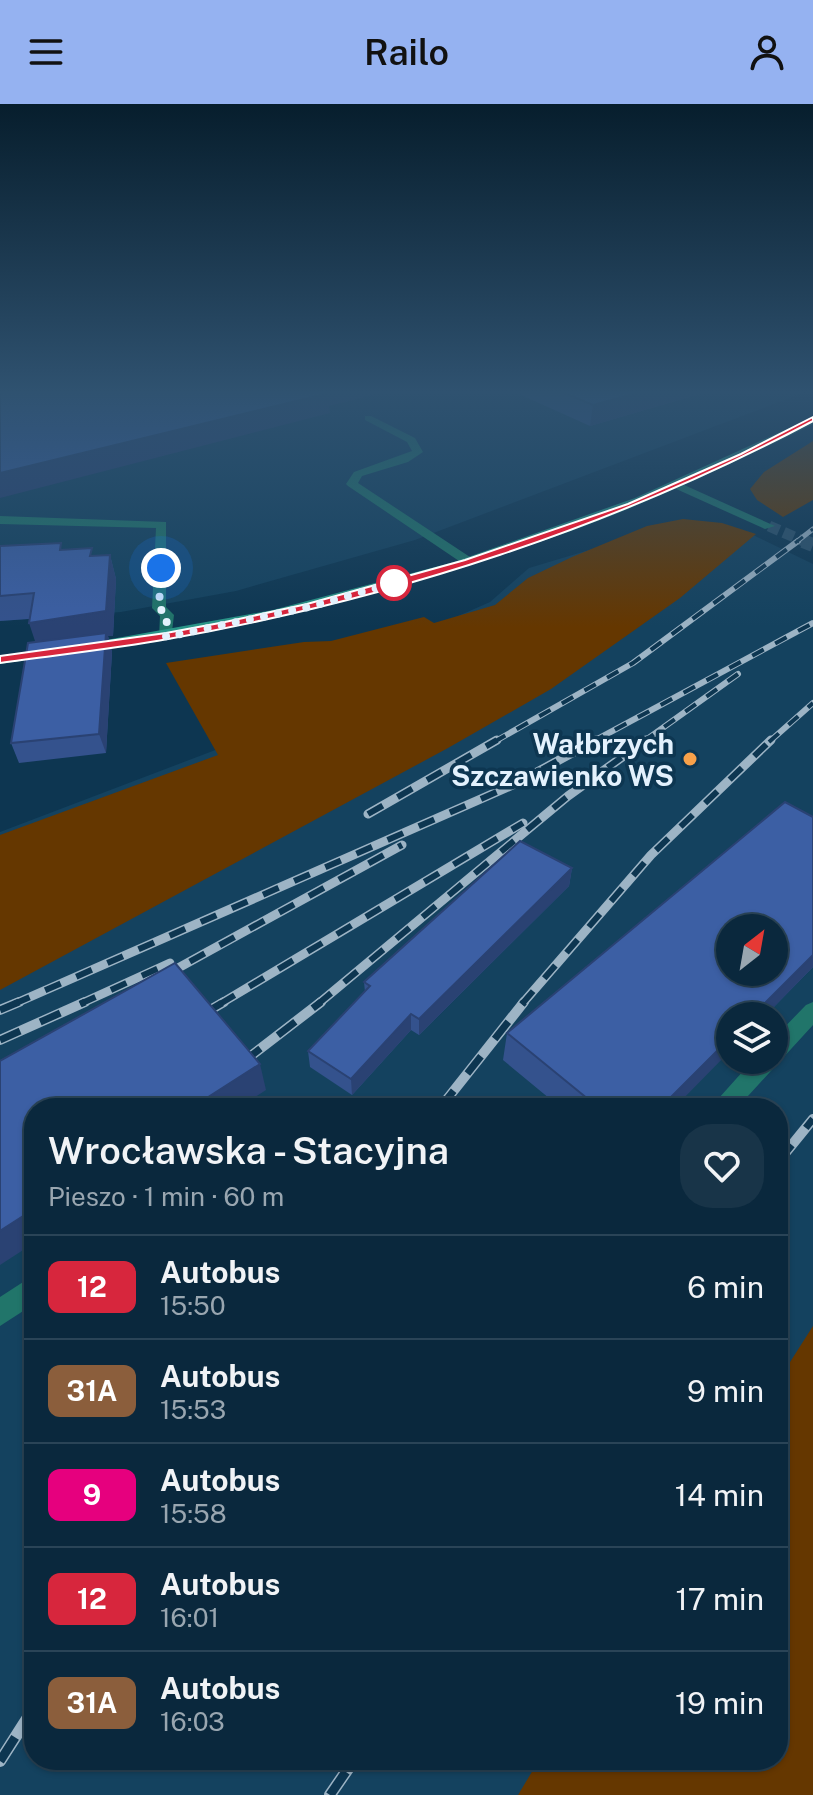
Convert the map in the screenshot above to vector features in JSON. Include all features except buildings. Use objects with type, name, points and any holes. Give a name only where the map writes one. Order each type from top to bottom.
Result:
[{"type":"main road","points":[[0,660],[166,637],[309,607],[469,562],[631,506],[713,469]]},
{"type":"street","points":[[375,469],[358,474],[352,484],[469,562]]},
{"type":"street","points":[[678,486],[769,526]]},
{"type":"street","points":[[0,520],[162,525],[159,608],[167,615],[166,637]]},
{"type":"street","points":[[788,1038],[813,1011]]},
{"type":"street","points":[[731,1098],[754,1074]]},
{"type":"street","points":[[0,1313],[24,1295]]},
{"type":"shaded area","points":[[0,469],[603,469],[415,540],[236,591],[121,612],[0,621]]},
{"type":"shaded area","points":[[769,469],[813,469],[813,500],[783,517],[757,500],[750,489]]},
{"type":"shaded area","points":[[683,519],[722,523],[756,534],[680,598],[551,689],[0,990],[0,835],[218,755],[166,663],[304,642],[331,641],[424,617],[434,623],[495,605],[528,578],[572,557],[647,526]]},
{"type":"shaded area","points":[[666,527],[753,535],[813,564],[813,1563],[788,1604],[788,1098],[24,1098],[24,1770],[688,1770],[672,1795],[0,1795],[0,832],[239,741],[363,658],[490,602],[529,568]]},
{"type":"shaded area","points":[[813,1326],[813,1795],[518,1795],[533,1770],[788,1770],[788,1365]]},
{"type":"tunnel","points":[[769,526],[808,543]]},
{"type":"tunnel","points":[[803,541],[808,543]]},
{"type":"tunnel","points":[[808,543],[813,545]]},
{"type":"railway","points":[[795,543],[813,529]]},
{"type":"railway","points":[[494,742],[633,663],[798,541]]},
{"type":"railway","points":[[592,742],[813,623]]},
{"type":"railway","points":[[643,742],[738,674]]},
{"type":"railway","points":[[769,742],[813,703]]},
{"type":"railway","points":[[368,814],[497,740]]},
{"type":"railway","points":[[14,1004],[515,784],[596,740]]},
{"type":"railway","points":[[318,1004],[568,796],[646,740]]},
{"type":"railway","points":[[522,1004],[651,855],[771,740]]},
{"type":"railway","points":[[220,1004],[523,823]]},
{"type":"railway","points":[[160,978],[402,845]]},
{"type":"railway","points":[[80,1004],[170,963]]},
{"type":"railway","points":[[0,1010],[19,1002]]},
{"type":"railway","points":[[0,1040],[85,1002]]},
{"type":"railway","points":[[203,1014],[224,1002]]},
{"type":"railway","points":[[243,1062],[321,1002]]},
{"type":"railway","points":[[448,1098],[524,1002]]},
{"type":"railway","points":[[788,1150],[813,1119]]},
{"type":"railway","points":[[0,1761],[24,1724]]},
{"type":"railway","points":[[330,1795],[347,1770]]},
{"type":"bus line","name":"12","points":[[0,660],[166,637],[309,607],[469,562],[631,506],[714,469]]},
{"type":"place","name":"Wałbrzych Szczawienko WS","points":[[690,759]]},
{"type":"route","points":[[161,568],[159,608],[167,615],[166,637],[309,607],[394,583]]}]
